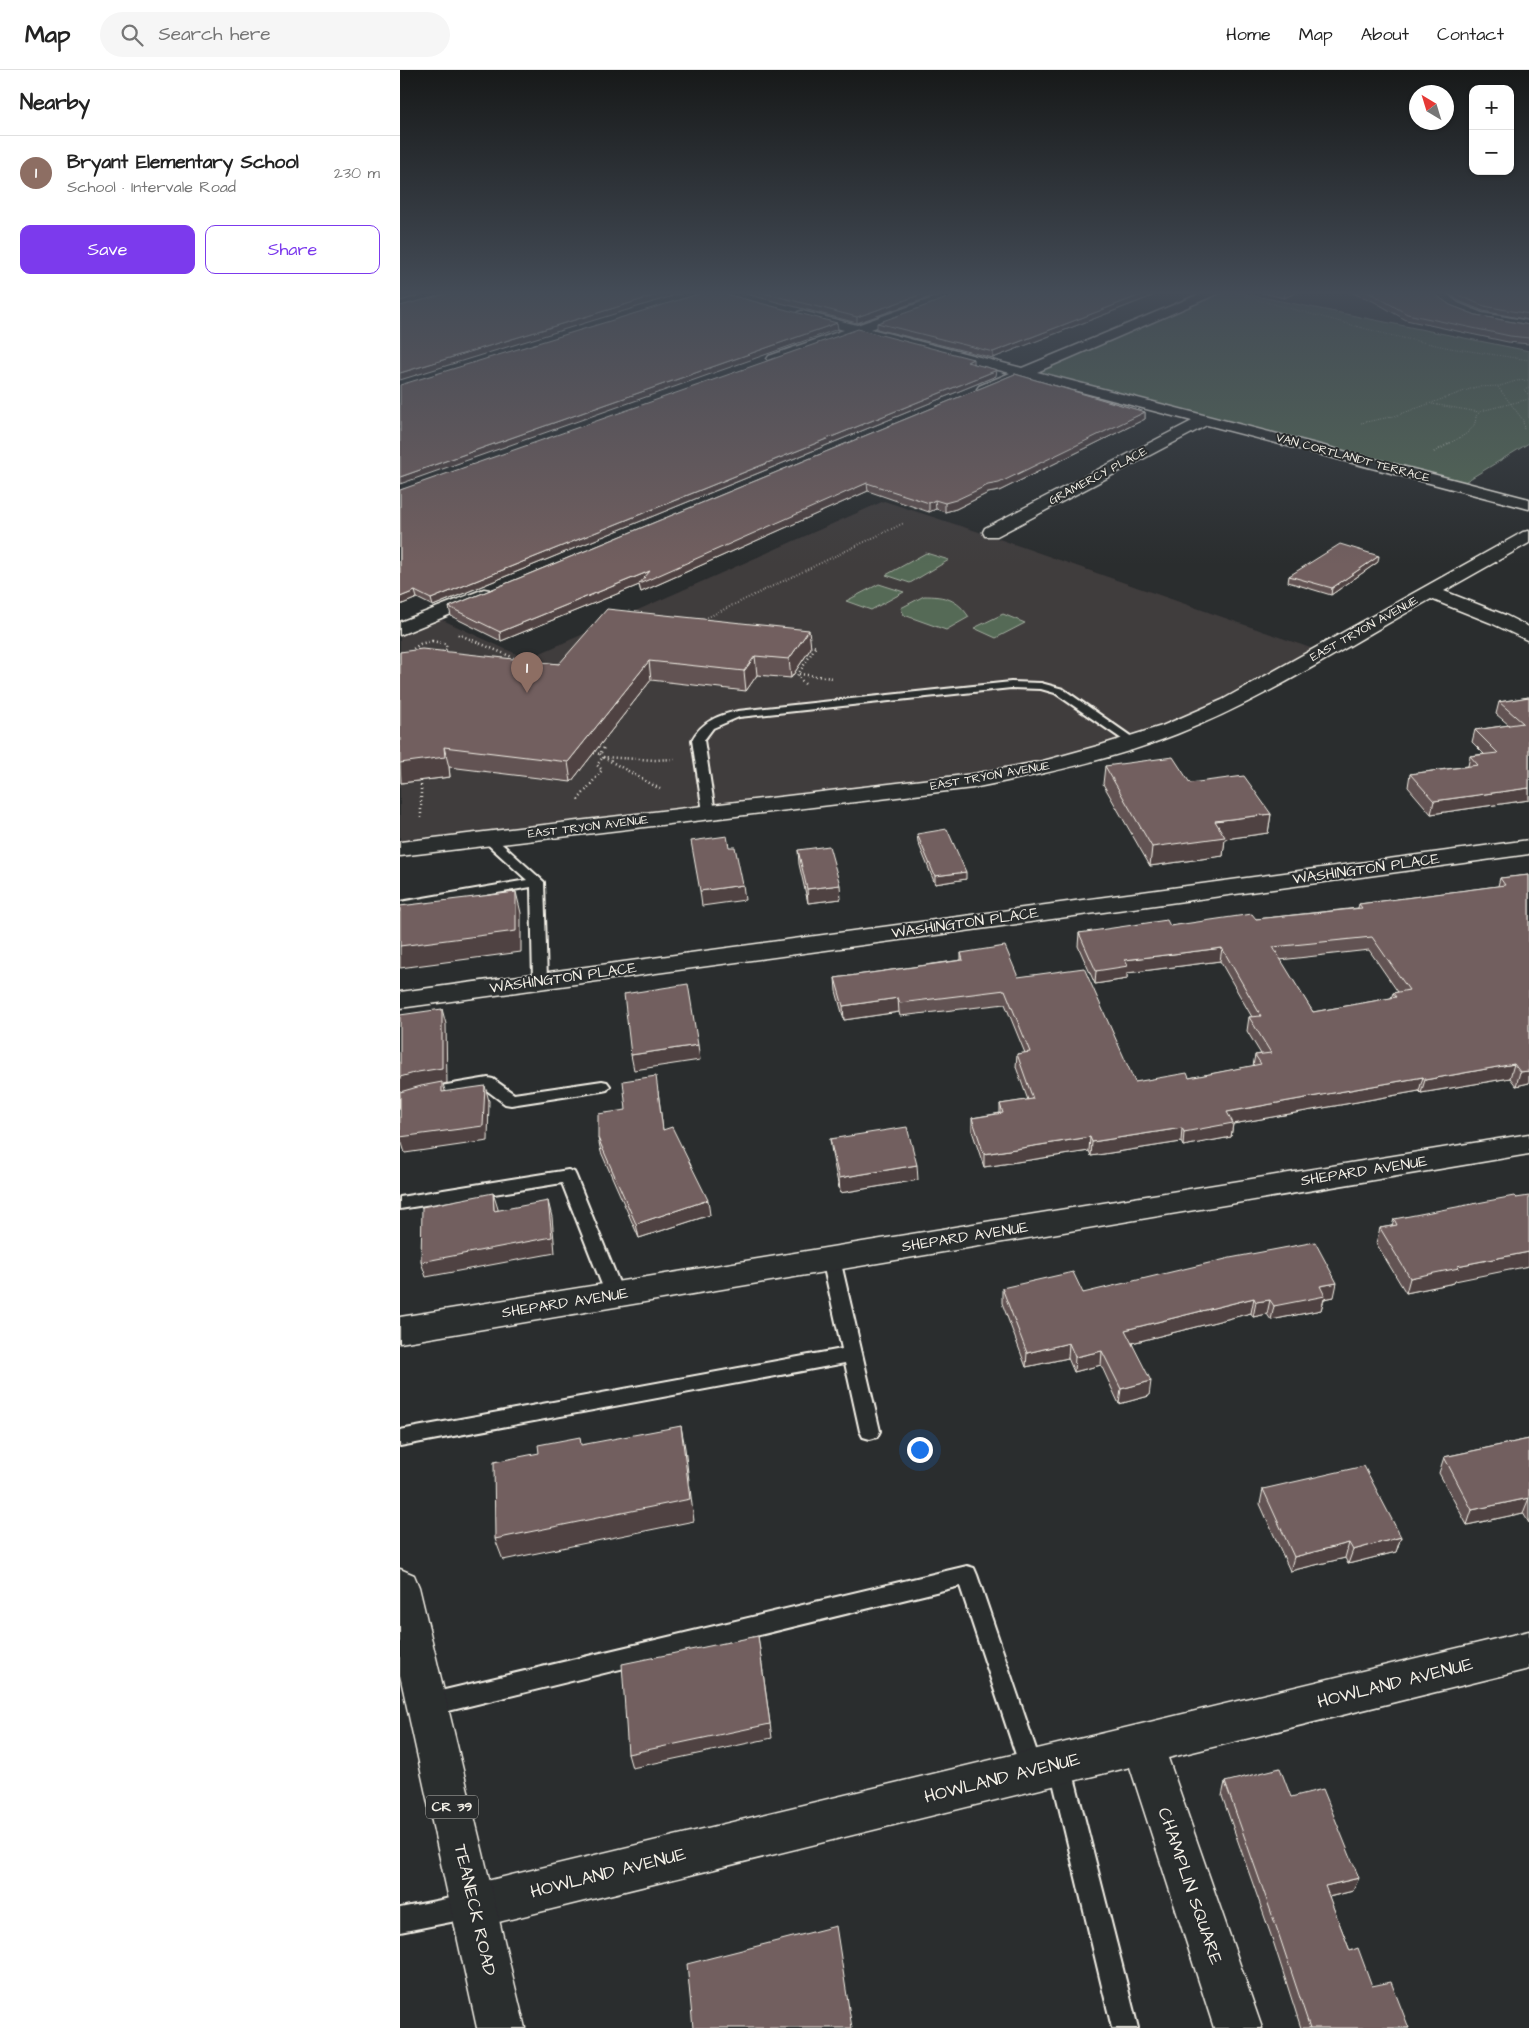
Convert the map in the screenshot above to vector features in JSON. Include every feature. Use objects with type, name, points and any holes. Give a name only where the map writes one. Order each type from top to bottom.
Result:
[{"type":"street","points":[[968,395],[1000,382]]},
{"type":"street","name":"VAN CORTLANDT TERRACE","points":[[1060,382],[1529,504]]},
{"type":"street","name":"GRAMERCY PLACE","points":[[991,532],[1205,420]]},
{"type":"street","name":"EAST TRYON AVENUE","points":[[410,848],[973,781],[1044,767],[1169,730],[1229,704],[1529,536]]},
{"type":"street","points":[[400,629],[497,589]]},
{"type":"street","points":[[1430,592],[1505,622],[1529,635]]},
{"type":"street","points":[[1505,622],[1529,619]]},
{"type":"street","name":"WASHINGTON PLACE","points":[[400,1000],[1529,847]]},
{"type":"street","name":"SHEPARD AVENUE","points":[[400,1330],[1529,1144]]},
{"type":"street","name":"TEANECK ROAD","points":[[400,1587],[501,2028]]},
{"type":"street","name":"HOWLAND AVENUE","points":[[474,1906],[1529,1650]]},
{"type":"street","name":"CHAMPLIN SQUARE","points":[[1143,1744],[1238,2028]]},
{"type":"lane","points":[[706,813],[698,740],[700,734],[718,721],[738,714],[1011,686],[1041,686],[1059,691],[1133,742]]},
{"type":"lane","points":[[489,839],[537,882],[540,981]]},
{"type":"lane","points":[[400,906],[537,882]]},
{"type":"lane","points":[[400,1102],[423,1094],[488,1083],[511,1100],[602,1086]]},
{"type":"lane","points":[[400,1203],[568,1176],[615,1294]]},
{"type":"lane","points":[[831,1259],[870,1431]]},
{"type":"lane","points":[[400,1438],[853,1354]]},
{"type":"lane","points":[[428,1705],[967,1576],[1046,1767],[1125,2028]]},
{"type":"lane","points":[[400,1920],[474,1906]]},
{"type":"path","points":[[1361,423],[1395,416],[1476,387],[1498,386],[1511,382]]},
{"type":"path","points":[[1498,386],[1523,420],[1524,430]]},
{"type":"path","points":[[1432,404],[1479,412],[1529,397],[1524,390],[1529,388]]},
{"type":"path","points":[[1396,469],[1417,457],[1442,449],[1452,440],[1469,433],[1475,426],[1476,416],[1479,412]]},
{"type":"path","points":[[698,622],[904,523]]},
{"type":"path","points":[[424,619],[523,662]]},
{"type":"path","points":[[444,652],[447,649],[446,644],[432,641],[420,644],[412,651],[415,655],[424,657],[450,652]]},
{"type":"path","points":[[807,645],[816,646],[797,676],[827,705]]},
{"type":"path","points":[[500,658],[508,656]]},
{"type":"path","points":[[554,831],[602,770],[597,765],[606,746]]},
{"type":"path","points":[[594,753],[655,760],[701,758]]},
{"type":"path","points":[[602,755],[706,813]]},
{"type":"path","points":[[410,848],[422,781]]},
{"type":"shaded area","points":[[884,501],[985,534],[1322,652],[1229,704],[1044,767],[400,849],[400,629],[432,615],[527,659]]},
{"type":"green space","points":[[1060,382],[1529,382],[1529,443],[1458,486]]},
{"type":"green space","points":[[926,553],[949,560],[910,583],[886,575]]},
{"type":"green space","points":[[879,584],[904,592],[871,610],[846,601]]},
{"type":"green space","points":[[924,596],[944,598],[955,602],[969,617],[946,630],[904,615],[901,608]]},
{"type":"green space","points":[[1003,614],[1025,623],[996,638],[974,628]]},
{"type":"building","points":[[409,382],[669,382],[400,477],[400,385]]},
{"type":"building","points":[[706,382],[966,382],[431,599],[415,591],[400,597],[400,490]]},
{"type":"building","points":[[995,382],[1044,382],[1145,412],[999,483],[988,485],[945,503],[935,500],[929,503],[867,483],[639,584],[650,571],[500,632],[449,607]]},
{"type":"building","points":[[1340,544],[1379,556],[1332,588],[1289,576]]},
{"type":"building","points":[[607,609],[809,630],[789,659],[755,656],[744,671],[649,661],[568,762],[444,747],[445,757],[400,763],[400,652],[422,649],[559,664]]},
{"type":"building","points":[[1529,697],[1529,788],[1434,801],[1410,774],[1478,765],[1470,756],[1498,753],[1475,730],[1523,723],[1499,702]]},
{"type":"building","points":[[1173,757],[1190,783],[1244,776],[1271,814],[1215,821],[1225,837],[1152,847],[1105,766]]},
{"type":"building","points":[[947,829],[966,872],[935,876],[917,834]]},
{"type":"building","points":[[727,836],[729,847],[735,847],[743,885],[700,891],[691,841]]},
{"type":"building","points":[[829,846],[840,885],[807,889],[798,850]]},
{"type":"building","points":[[1529,875],[1529,1071],[1520,1072],[1514,1064],[1425,1080],[1423,1077],[1227,1112],[1233,1123],[1184,1132],[1182,1128],[1092,1142],[1090,1137],[984,1154],[972,1118],[1003,1113],[1000,1104],[1033,1099],[1017,1054],[1030,1052],[1005,990],[900,1003],[898,998],[843,1006],[835,978],[963,960],[961,953],[1005,946],[1018,977],[1084,968],[1135,1082],[1187,1073],[1189,1078],[1261,1064],[1255,1055],[1271,1053],[1249,1017],[1261,1016],[1222,948],[1125,960],[1128,966],[1096,971],[1079,933],[1167,920],[1170,926],[1252,914],[1256,919],[1362,908],[1359,904],[1505,885],[1500,878]],"holes":[[[1372,937],[1409,990],[1393,993],[1396,997],[1313,1012],[1273,947]]]},
{"type":"building","points":[[516,892],[516,931],[400,946],[400,906]]},
{"type":"building","points":[[688,984],[698,1045],[631,1055],[624,994]]},
{"type":"building","points":[[442,1009],[442,1068],[400,1077],[400,1015]]},
{"type":"building","points":[[656,1076],[663,1130],[672,1127],[708,1200],[636,1224],[598,1138],[598,1114],[626,1110],[623,1081]]},
{"type":"building","points":[[442,1082],[442,1092],[485,1086],[483,1126],[400,1137],[400,1092]]},
{"type":"building","points":[[907,1127],[917,1165],[839,1178],[830,1139]]},
{"type":"building","points":[[493,1193],[494,1211],[548,1201],[552,1237],[421,1262],[422,1207]]},
{"type":"building","points":[[1514,1196],[1516,1198],[1529,1196],[1529,1252],[1457,1266],[1459,1268],[1410,1278],[1380,1228],[1397,1225],[1394,1219]]},
{"type":"building","points":[[1315,1242],[1337,1283],[1320,1286],[1325,1296],[1274,1306],[1270,1300],[1256,1302],[1254,1298],[1125,1330],[1151,1381],[1121,1389],[1102,1351],[1075,1357],[1069,1343],[1027,1353],[1002,1288],[1073,1272],[1083,1293],[1230,1258]]},
{"type":"building","points":[[681,1426],[690,1499],[495,1539],[494,1462],[539,1453],[538,1445],[580,1437],[581,1445]]},
{"type":"building","points":[[1529,1439],[1529,1498],[1472,1510],[1444,1457]]},
{"type":"building","points":[[1364,1466],[1401,1537],[1353,1550],[1349,1543],[1294,1557],[1263,1489]]},
{"type":"building","points":[[758,1636],[770,1724],[628,1754],[622,1664]]},
{"type":"building","points":[[1280,1768],[1291,1797],[1323,1789],[1359,1878],[1325,1886],[1350,1951],[1358,1948],[1372,1986],[1391,1982],[1409,2028],[1310,2028],[1225,1782]]},
{"type":"building","points":[[836,1926],[852,2028],[693,2028],[687,1964]]},
{"type":"place","name":"Bryant Elementary School","points":[[527,693]]}]
